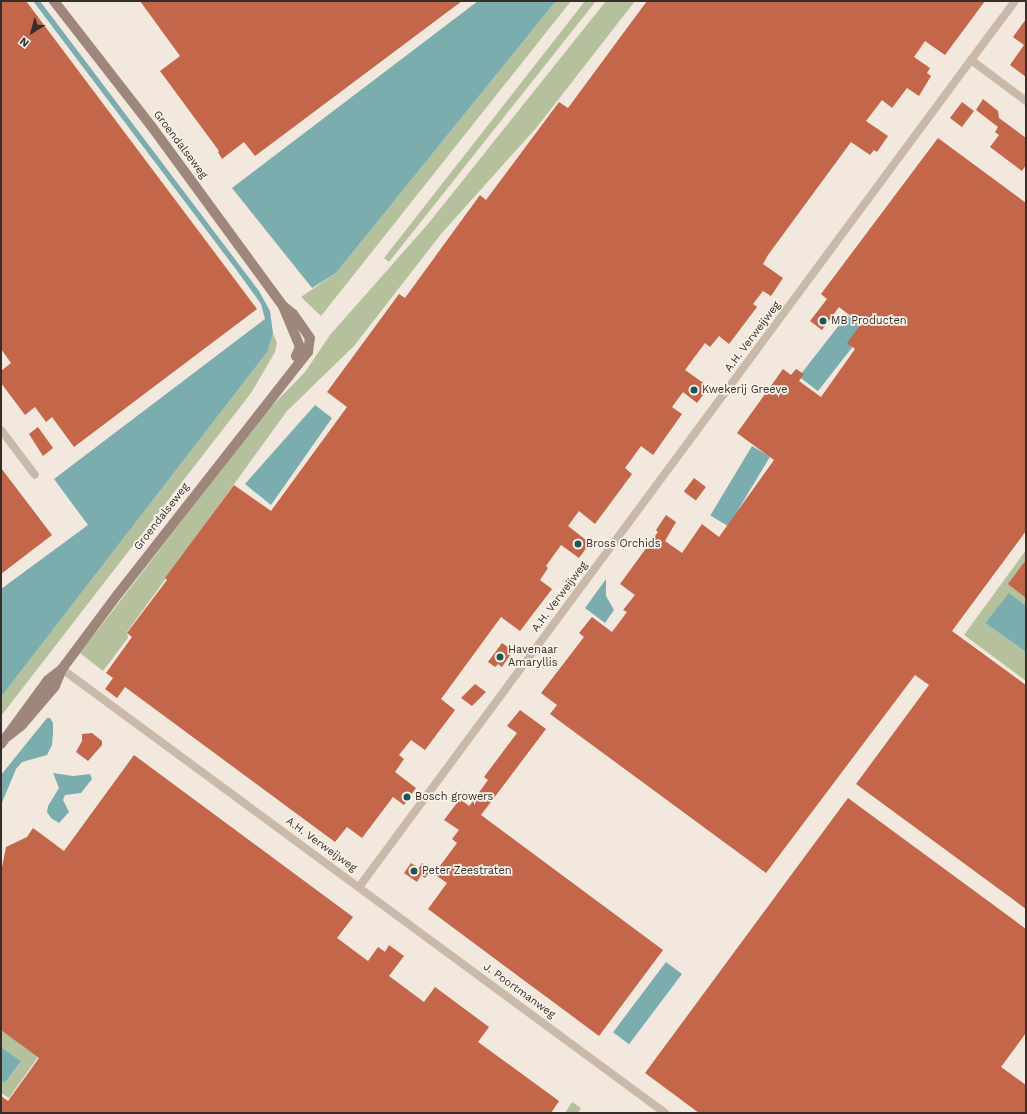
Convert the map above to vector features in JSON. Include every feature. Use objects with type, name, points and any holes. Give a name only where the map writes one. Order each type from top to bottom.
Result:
[{"type":"street","name":"Groendalseweg","points":[[54,1],[152,127],[283,306],[300,348],[296,356]]},
{"type":"street","name":"A.H. Verweijweg","points":[[62,669],[359,887],[1015,1]]},
{"type":"street","points":[[971,60],[1026,101]]},
{"type":"street","name":"Groendalseweg","points":[[1,744],[35,711],[55,686],[62,669],[283,382],[308,352],[310,338],[293,314],[283,306]]},
{"type":"street","name":"Groendalseweg","points":[[283,382],[285,371],[310,338]]},
{"type":"street","points":[[1,430],[35,475]]},
{"type":"street","name":"J. Poortmanweg","points":[[359,887],[665,1113]]},
{"type":"green space","points":[[556,1],[571,1],[321,316],[301,297],[336,273]]},
{"type":"green space","points":[[585,1],[596,1],[389,262],[384,258]]},
{"type":"green space","points":[[606,1],[635,1],[537,127],[441,234],[354,346],[287,411],[127,632],[128,638],[103,671],[80,653],[266,412],[305,372],[330,335],[428,224]]},
{"type":"green space","points":[[273,333],[277,343],[275,352],[251,393],[1,716],[1,697],[268,351]]},
{"type":"green space","points":[[1026,550],[1026,606],[1009,594],[985,623],[1026,652],[1026,681],[964,635]]},
{"type":"green space","points":[[1,1029],[38,1057],[9,1098],[1,1093],[1,1080],[5,1083],[21,1061],[1,1047]]},
{"type":"green space","points":[[572,1102],[581,1108],[578,1113],[565,1113]]},
{"type":"water","points":[[33,1],[40,1],[259,291],[270,311],[273,333],[268,351],[1,697],[1,589],[88,525],[54,479],[265,319],[261,304],[235,268]]},
{"type":"water","points":[[478,1],[556,1],[336,273],[312,288],[232,188]]},
{"type":"water","points":[[847,315],[866,330],[818,391],[799,376]]},
{"type":"water","points":[[315,405],[332,418],[271,505],[245,484]]},
{"type":"water","points":[[752,446],[770,457],[728,526],[710,515]]},
{"type":"water","points":[[606,579],[606,596],[614,610],[605,623],[585,608]]},
{"type":"water","points":[[1009,593],[1026,606],[1026,652],[985,623]]},
{"type":"water","points":[[47,718],[50,718],[53,723],[53,733],[52,745],[47,755],[22,762],[16,769],[1,805],[1,775]]},
{"type":"water","points":[[53,773],[73,776],[90,774],[92,779],[81,793],[65,795],[63,800],[69,812],[59,823],[51,818],[47,812],[48,806],[59,788]]},
{"type":"water","points":[[666,962],[682,974],[629,1044],[613,1032]]},
{"type":"water","points":[[1,1047],[21,1061],[5,1083],[1,1080]]},
{"type":"building","points":[[1,1],[26,1],[257,309],[74,447],[52,417],[46,422],[35,407],[25,415],[1,383],[1,371],[11,363],[1,349]]},
{"type":"building","points":[[140,1],[462,1],[255,156],[244,142],[222,159],[218,152],[219,151],[160,71],[180,56]]},
{"type":"building","points":[[647,1],[985,1],[945,55],[925,41],[914,57],[930,68],[927,73],[931,76],[919,96],[907,88],[892,108],[882,100],[866,121],[888,136],[877,152],[874,150],[870,155],[851,142],[768,255],[763,264],[783,278],[771,296],[763,291],[753,304],[757,307],[729,344],[719,336],[710,347],[705,343],[685,370],[709,387],[697,403],[683,392],[672,407],[682,414],[653,455],[641,446],[625,468],[632,474],[595,524],[579,511],[568,526],[590,543],[579,558],[561,545],[546,566],[548,568],[540,580],[552,589],[520,631],[501,617],[441,699],[455,710],[425,750],[411,740],[399,755],[404,759],[395,772],[416,788],[404,805],[393,797],[362,838],[347,827],[335,842],[125,687],[117,698],[105,689],[113,678],[106,673],[132,637],[127,633],[167,580],[165,578],[234,485],[271,511],[347,407],[327,392],[399,294],[405,298],[480,195],[486,200],[559,102],[568,108]]},
{"type":"building","points":[[1026,19],[1026,77],[1010,65],[1024,45],[1013,37]]},
{"type":"building","points":[[983,99],[998,111],[999,118],[1026,138],[1026,165],[1022,171],[990,147],[999,135],[995,132],[998,127],[976,110]]},
{"type":"building","points":[[962,102],[974,111],[962,127],[950,118]]},
{"type":"building","points":[[938,138],[1026,203],[1026,531],[952,631],[1026,685],[1026,909],[856,784],[929,685],[915,675],[766,873],[550,714],[557,705],[541,693],[584,637],[579,633],[592,617],[612,632],[627,612],[623,610],[635,595],[620,584],[658,532],[656,530],[666,515],[676,522],[665,541],[682,553],[702,524],[719,537],[774,460],[737,433],[783,369],[791,375],[796,369],[804,374],[799,381],[821,397],[855,349],[847,343],[861,324],[839,307],[822,330],[810,321],[827,299],[821,294]]},
{"type":"building","points":[[38,427],[53,448],[43,456],[29,434]]},
{"type":"building","points":[[1,468],[52,535],[1,574]]},
{"type":"building","points":[[694,478],[706,487],[696,501],[684,492]]},
{"type":"building","points":[[1026,560],[1026,598],[1008,584]]},
{"type":"building","points":[[502,643],[513,651],[502,667],[498,664],[495,667],[488,662]]},
{"type":"building","points":[[475,684],[486,692],[472,706],[461,698]]},
{"type":"building","points":[[520,710],[546,729],[481,815],[663,950],[599,1036],[428,909],[447,883],[434,874],[457,843],[452,839],[459,830],[444,820],[460,799],[469,806],[488,780],[484,777],[517,733],[507,726]]},
{"type":"building","points":[[92,733],[102,741],[102,745],[88,761],[76,752],[82,741],[82,734]]},
{"type":"building","points":[[134,755],[353,917],[337,938],[368,961],[378,947],[385,952],[389,945],[404,956],[389,976],[424,1002],[435,987],[489,1027],[478,1042],[559,1101],[551,1113],[1,1113],[1,1096],[8,1101],[39,1058],[1,1030],[1,872],[6,847],[27,837],[33,828],[64,851]]},
{"type":"building","points":[[848,798],[1026,929],[1026,1033],[1001,1067],[1026,1085],[1026,1113],[699,1113],[645,1073]]},
{"type":"building","points":[[411,863],[419,868],[422,863],[431,870],[425,878],[421,875],[417,882],[404,873]]},
{"type":"place","name":"MB Producten","points":[[823,321]]},
{"type":"place","name":"Kwekerij Greeve","points":[[694,390]]},
{"type":"place","name":"Bross Orchids","points":[[578,544]]},
{"type":"place","name":"Havenaar Amaryllis","points":[[500,657]]},
{"type":"place","name":"Bosch growers","points":[[407,797]]},
{"type":"place","name":"Peter Zeestraten","points":[[414,871]]}]
